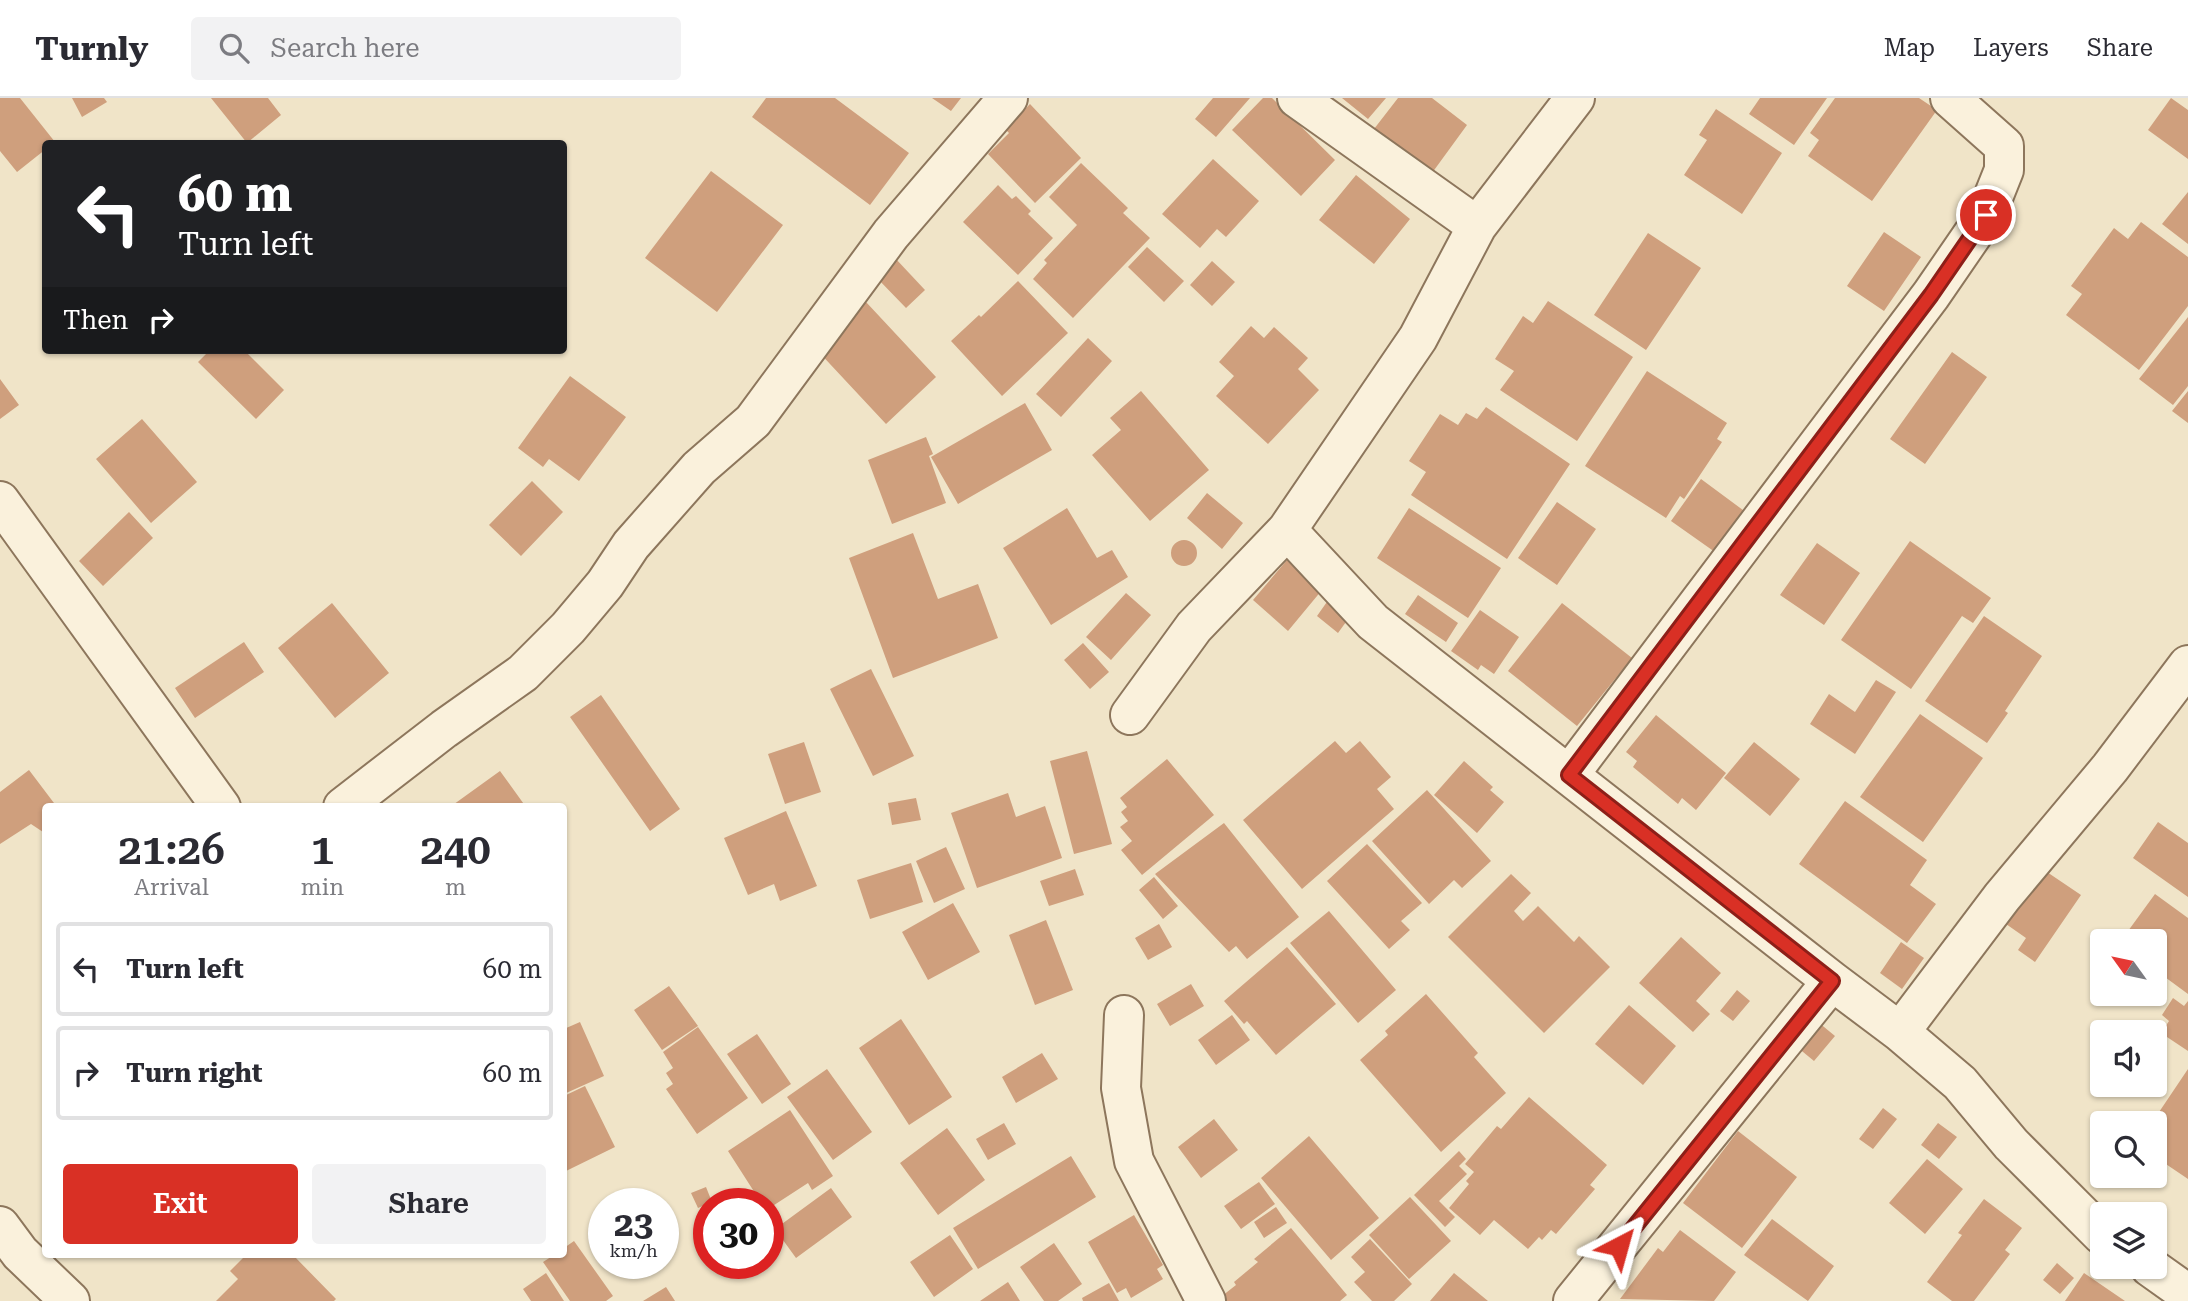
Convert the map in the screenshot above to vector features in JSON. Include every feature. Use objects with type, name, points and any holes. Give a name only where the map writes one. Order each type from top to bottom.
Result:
[{"type":"street","points":[[348,803],[444,729],[523,673],[568,628],[605,584],[631,545],[699,468],[753,421],[891,234],[1008,98]]},
{"type":"street","points":[[1297,98],[1477,226]]},
{"type":"street","points":[[1130,715],[1194,627],[1287,530],[1418,338],[1477,226],[1575,98]]},
{"type":"street","points":[[1569,775],[1931,295],[1986,215],[2004,170],[2004,146],[1951,98]]},
{"type":"street","points":[[0,501],[219,803]]},
{"type":"street","points":[[1287,530],[1373,622],[1900,1032],[1960,1083],[2011,1144],[2090,1223]]},
{"type":"street","points":[[1900,1032],[2002,897],[2110,768],[2188,665]]},
{"type":"street","points":[[1573,1301],[1832,981]]},
{"type":"street","points":[[1124,1015],[1121,1088],[1134,1161],[1206,1301]]},
{"type":"street","points":[[0,1226],[20,1253],[70,1301]]},
{"type":"street","points":[[2167,1279],[2188,1294]]},
{"type":"building","points":[[0,98],[20,98],[53,140],[42,140],[42,152],[17,172],[0,151]]},
{"type":"building","points":[[72,98],[104,98],[107,102],[82,117]]},
{"type":"building","points":[[211,98],[268,98],[281,115],[251,140],[245,140]]},
{"type":"building","points":[[766,98],[835,98],[909,153],[870,205],[752,117]]},
{"type":"building","points":[[932,98],[961,98],[951,111]]},
{"type":"building","points":[[1213,98],[1250,98],[1216,137],[1195,119]]},
{"type":"building","points":[[1263,98],[1272,98],[1335,160],[1301,196],[1232,130]]},
{"type":"building","points":[[1342,98],[1386,98],[1368,119]]},
{"type":"building","points":[[1398,98],[1432,98],[1467,125],[1432,173],[1374,129]]},
{"type":"building","points":[[1760,98],[1827,98],[1794,145],[1749,114]]},
{"type":"building","points":[[1835,98],[1919,98],[1937,110],[1872,201],[1808,156],[1819,140],[1810,133]]},
{"type":"building","points":[[2171,98],[2188,110],[2188,159],[2148,130]]},
{"type":"building","points":[[1030,104],[1081,158],[1035,203],[988,154],[1009,133],[1005,129]]},
{"type":"building","points":[[1716,109],[1782,153],[1742,214],[1684,175],[1707,140],[1699,135]]},
{"type":"building","points":[[1213,159],[1259,201],[1226,237],[1217,229],[1200,248],[1162,214]]},
{"type":"building","points":[[1081,163],[1128,208],[1123,213],[1150,238],[1073,318],[1033,279],[1047,263],[1044,260],[1077,225],[1049,197]]},
{"type":"building","points":[[711,171],[783,225],[717,312],[645,258]]},
{"type":"building","points":[[1356,175],[1410,219],[1374,264],[1319,220]]},
{"type":"building","points":[[998,185],[1012,199],[1016,196],[1031,211],[1028,214],[1053,238],[1018,275],[963,222]]},
{"type":"building","points":[[2188,192],[2188,244],[2162,224]]},
{"type":"building","points":[[2141,222],[2188,257],[2188,306],[2139,370],[2066,315],[2082,294],[2071,286],[2114,228],[2128,239]]},
{"type":"building","points":[[1884,232],[1921,257],[1884,311],[1847,286]]},
{"type":"building","points":[[1648,233],[1701,268],[1646,350],[1594,315]]},
{"type":"building","points":[[1147,247],[1184,281],[1164,302],[1128,267]]},
{"type":"building","points":[[895,258],[925,290],[906,308],[876,277]]},
{"type":"building","points":[[1212,261],[1235,282],[1212,306],[1190,285]]},
{"type":"building","points":[[1018,281],[1068,333],[1002,396],[951,341],[979,315],[981,317]]},
{"type":"building","points":[[1548,301],[1633,357],[1577,441],[1500,390],[1514,371],[1495,359],[1523,316],[1533,323]]},
{"type":"building","points":[[866,302],[936,377],[886,424],[816,349]]},
{"type":"building","points":[[2188,317],[2188,386],[2173,405],[2139,379]]},
{"type":"building","points":[[1251,326],[1264,338],[1274,327],[1308,358],[1298,369],[1319,390],[1268,444],[1216,396],[1234,376],[1219,362]]},
{"type":"building","points":[[1088,338],[1112,361],[1061,417],[1036,394]]},
{"type":"building","points":[[1952,352],[1987,377],[1925,464],[1890,439]]},
{"type":"building","points":[[206,354],[248,354],[284,390],[256,419],[198,362]]},
{"type":"building","points":[[1647,371],[1727,423],[1717,439],[1722,442],[1684,499],[1680,496],[1666,518],[1585,466]]},
{"type":"building","points":[[570,376],[626,417],[579,481],[549,459],[543,467],[518,448]]},
{"type":"building","points":[[0,379],[19,405],[0,419]]},
{"type":"building","points":[[1141,391],[1209,470],[1150,521],[1092,455],[1121,430],[1110,418]]},
{"type":"building","points":[[2188,391],[2188,423],[2172,411]]},
{"type":"building","points":[[1025,403],[1052,450],[958,504],[931,457]]},
{"type":"building","points":[[1486,407],[1570,464],[1507,559],[1411,495],[1426,472],[1409,461],[1440,414],[1458,425],[1466,413],[1477,419]]},
{"type":"building","points":[[142,419],[197,482],[151,523],[96,459]]},
{"type":"building","points":[[926,437],[933,454],[929,456],[946,503],[892,524],[868,460]]},
{"type":"building","points":[[1701,479],[1751,516],[1722,557],[1671,521]]},
{"type":"building","points":[[532,481],[563,512],[521,556],[489,525]]},
{"type":"building","points":[[1207,493],[1243,523],[1222,549],[1187,518]]},
{"type":"building","points":[[1557,502],[1596,529],[1557,585],[1518,558]]},
{"type":"building","points":[[1067,508],[1097,558],[1112,550],[1128,577],[1051,625],[1003,548]]},
{"type":"building","points":[[1409,508],[1501,568],[1468,618],[1377,558]]},
{"type":"building","points":[[129,512],[153,538],[103,586],[79,561]]},
{"type":"building","points":[[913,533],[938,599],[978,584],[998,638],[893,678],[849,558]]},
{"type":"building","points":[[1184,540],[1193,544],[1197,553],[1193,562],[1184,566],[1175,562],[1171,553],[1175,544]]},
{"type":"building","points":[[1910,541],[1991,598],[1973,623],[1962,616],[1911,689],[1841,640]]},
{"type":"building","points":[[1817,543],[1860,573],[1824,625],[1780,595]]},
{"type":"building","points":[[1287,560],[1322,590],[1288,631],[1253,600]]},
{"type":"building","points":[[1126,593],[1151,615],[1111,660],[1086,637]]},
{"type":"building","points":[[1418,595],[1458,623],[1446,642],[1405,614]]},
{"type":"building","points":[[1329,599],[1351,615],[1338,633],[1317,616]]},
{"type":"building","points":[[332,603],[389,673],[335,718],[278,648]]},
{"type":"building","points":[[1562,603],[1632,658],[1577,726],[1508,671]]},
{"type":"building","points":[[1480,610],[1519,637],[1494,674],[1481,665],[1478,670],[1451,651]]},
{"type":"building","points":[[1984,616],[2042,656],[1987,743],[1925,701]]},
{"type":"building","points":[[244,642],[264,672],[195,718],[175,688]]},
{"type":"building","points":[[1083,643],[1109,672],[1090,689],[1064,660]]},
{"type":"building","points":[[871,669],[914,756],[873,776],[830,689]]},
{"type":"building","points":[[1876,680],[1896,692],[1855,754],[1810,724],[1829,694],[1855,712]]},
{"type":"building","points":[[601,695],[680,809],[650,831],[570,717]]},
{"type":"building","points":[[1920,714],[1983,758],[1923,842],[1860,797]]},
{"type":"building","points":[[1656,715],[1726,773],[1696,810],[1682,798],[1678,804],[1633,767],[1637,761],[1626,752]]},
{"type":"building","points":[[1335,741],[1346,753],[1360,741],[1391,777],[1377,789],[1394,809],[1302,889],[1243,820]]},
{"type":"building","points":[[804,742],[821,792],[785,804],[768,754]]},
{"type":"building","points":[[1754,742],[1800,779],[1770,816],[1724,778]]},
{"type":"building","points":[[1087,751],[1112,844],[1074,854],[1050,761]]},
{"type":"building","points":[[1167,759],[1214,815],[1142,875],[1121,850],[1132,841],[1120,827],[1128,821],[1121,812],[1127,807],[1120,798]]},
{"type":"building","points":[[1464,761],[1493,787],[1490,790],[1504,802],[1477,833],[1434,795]]},
{"type":"building","points":[[29,770],[54,803],[42,803],[42,831],[31,824],[0,844],[0,792]]},
{"type":"building","points":[[500,771],[523,803],[456,803]]},
{"type":"building","points":[[1427,790],[1491,861],[1462,888],[1454,880],[1429,904],[1372,841]]},
{"type":"building","points":[[1008,793],[1016,817],[1045,806],[1062,858],[977,888],[951,813]]},
{"type":"building","points":[[916,798],[921,820],[892,825],[888,803]]},
{"type":"building","points":[[1845,801],[1927,860],[1910,885],[1936,904],[1907,943],[1799,864]]},
{"type":"building","points":[[786,811],[817,886],[780,901],[774,884],[748,895],[724,838]]},
{"type":"building","points":[[2158,822],[2188,843],[2188,897],[2133,858]]},
{"type":"building","points":[[1224,823],[1299,917],[1247,959],[1236,946],[1229,952],[1155,874]]},
{"type":"building","points":[[1367,844],[1422,903],[1401,921],[1410,930],[1389,949],[1327,881]]},
{"type":"building","points":[[946,847],[965,889],[934,903],[916,861]]},
{"type":"building","points":[[911,863],[923,902],[870,919],[857,880]]},
{"type":"building","points":[[1075,869],[1084,895],[1049,906],[1040,881]]},
{"type":"building","points":[[2044,870],[2081,895],[2035,962],[2018,950],[2026,938],[2006,924]]},
{"type":"building","points":[[1511,874],[1531,893],[1514,911],[1523,921],[1538,906],[1574,942],[1579,936],[1610,967],[1544,1033],[1448,937]]},
{"type":"building","points":[[1154,877],[1178,906],[1163,919],[1139,890]]},
{"type":"building","points":[[2155,894],[2188,918],[2188,994],[2167,979],[2167,929],[2129,929]]},
{"type":"building","points":[[953,903],[980,952],[928,980],[902,932]]},
{"type":"building","points":[[1329,911],[1396,990],[1358,1023],[1290,943]]},
{"type":"building","points":[[1046,920],[1073,990],[1035,1005],[1009,935]]},
{"type":"building","points":[[1159,924],[1172,947],[1148,960],[1135,938]]},
{"type":"building","points":[[1681,937],[1721,973],[1696,1001],[1710,1014],[1693,1032],[1639,983]]},
{"type":"building","points":[[1901,942],[1924,958],[1902,989],[1880,973]]},
{"type":"building","points":[[1287,947],[1336,1004],[1276,1055],[1247,1021],[1244,1024],[1224,1001]]},
{"type":"building","points":[[1191,984],[1204,1006],[1170,1026],[1157,1004]]},
{"type":"building","points":[[669,986],[698,1026],[662,1050],[634,1010]]},
{"type":"building","points":[[1737,990],[1750,1001],[1733,1021],[1720,1011]]},
{"type":"building","points":[[1426,994],[1478,1053],[1474,1057],[1506,1093],[1441,1152],[1360,1060],[1388,1035],[1385,1031]]},
{"type":"building","points":[[2173,998],[2184,1006],[2188,1001],[2188,1051],[2167,1037],[2169,1021],[2162,1015]]},
{"type":"building","points":[[1629,1005],[1676,1046],[1643,1085],[1595,1044]]},
{"type":"building","points":[[1232,1015],[1250,1040],[1216,1065],[1198,1040]]},
{"type":"building","points":[[901,1019],[952,1097],[909,1125],[859,1048]]},
{"type":"building","points":[[580,1022],[604,1076],[567,1093],[567,1028]]},
{"type":"building","points":[[1818,1022],[1835,1036],[1814,1061],[1797,1047]]},
{"type":"building","points":[[698,1027],[748,1098],[697,1134],[666,1089],[673,1084],[666,1073],[673,1068],[663,1052]]},
{"type":"building","points":[[757,1034],[791,1084],[762,1104],[727,1054]]},
{"type":"building","points":[[1042,1053],[1058,1079],[1016,1103],[1002,1077]]},
{"type":"building","points":[[827,1069],[872,1132],[833,1160],[787,1097]]},
{"type":"building","points":[[2188,1069],[2188,1179],[2167,1165],[2167,1111],[2160,1111]]},
{"type":"building","points":[[585,1086],[615,1147],[567,1171],[567,1095]]},
{"type":"building","points":[[1529,1097],[1607,1165],[1590,1185],[1595,1189],[1556,1234],[1551,1230],[1542,1240],[1539,1237],[1528,1249],[1494,1220],[1480,1235],[1449,1208],[1469,1184],[1466,1181],[1474,1172],[1465,1164],[1497,1126],[1501,1129]]},
{"type":"building","points":[[1883,1108],[1897,1119],[1873,1149],[1859,1139]]},
{"type":"building","points":[[790,1110],[833,1176],[812,1190],[808,1183],[784,1199],[784,1188],[752,1188],[728,1151]]},
{"type":"building","points":[[1214,1119],[1238,1150],[1201,1178],[1178,1147]]},
{"type":"building","points":[[1004,1123],[1016,1144],[988,1160],[976,1139]]},
{"type":"building","points":[[1938,1123],[1957,1137],[1939,1159],[1921,1145]]},
{"type":"building","points":[[947,1128],[985,1180],[938,1215],[900,1163]]},
{"type":"building","points":[[1738,1131],[1797,1177],[1742,1248],[1683,1203]]},
{"type":"building","points":[[1309,1136],[1379,1218],[1331,1260],[1261,1178]]},
{"type":"building","points":[[1459,1151],[1466,1159],[1459,1166],[1467,1174],[1439,1201],[1455,1217],[1445,1227],[1414,1195]]},
{"type":"building","points":[[1071,1156],[1096,1197],[978,1269],[953,1228]]},
{"type":"building","points":[[1927,1159],[1963,1189],[1925,1234],[1889,1203]]},
{"type":"building","points":[[1259,1182],[1275,1204],[1241,1229],[1224,1206]]},
{"type":"building","points":[[831,1188],[852,1217],[796,1258],[784,1241],[784,1222]]},
{"type":"building","points":[[1410,1197],[1451,1241],[1409,1279],[1369,1235]]},
{"type":"building","points":[[1984,1199],[2022,1228],[2005,1250],[2010,1254],[1974,1301],[1952,1301],[1927,1282],[1962,1235],[1958,1233]]},
{"type":"building","points":[[1276,1207],[1287,1223],[1264,1238],[1254,1222]]},
{"type":"building","points":[[1134,1215],[1163,1265],[1157,1269],[1163,1279],[1131,1298],[1126,1288],[1117,1293],[1088,1242]]},
{"type":"building","points":[[1772,1219],[1834,1266],[1808,1301],[1744,1255]]},
{"type":"building","points":[[1291,1228],[1347,1295],[1340,1301],[1226,1301],[1222,1296],[1258,1262],[1254,1259]]},
{"type":"building","points":[[1680,1230],[1736,1272],[1714,1301],[1620,1299],[1658,1248],[1663,1252]]},
{"type":"building","points":[[950,1235],[973,1269],[934,1297],[910,1262]]},
{"type":"building","points":[[1370,1239],[1412,1284],[1394,1301],[1372,1301],[1354,1282],[1365,1272],[1351,1257]]},
{"type":"building","points":[[574,1241],[588,1261],[588,1279],[601,1279],[613,1296],[606,1301],[570,1301],[543,1262],[549,1258],[567,1258],[567,1246]]},
{"type":"building","points":[[1054,1243],[1082,1284],[1058,1301],[1044,1301],[1020,1267]]},
{"type":"building","points":[[243,1258],[296,1258],[336,1299],[216,1301],[238,1279],[230,1271]]},
{"type":"building","points":[[2057,1263],[2074,1278],[2060,1294],[2043,1280]]},
{"type":"building","points":[[546,1273],[564,1301],[531,1301],[523,1289]]},
{"type":"building","points":[[1454,1273],[1488,1301],[1430,1301]]},
{"type":"building","points":[[2084,1273],[2125,1301],[2065,1301]]},
{"type":"building","points":[[1008,1282],[1020,1301],[980,1301]]},
{"type":"building","points":[[1109,1283],[1119,1301],[1083,1301],[1082,1298]]},
{"type":"building","points":[[666,1287],[675,1301],[643,1301]]},
{"type":"route","points":[[1619,1246],[1832,981],[1569,775],[1931,295],[1986,215]]}]
